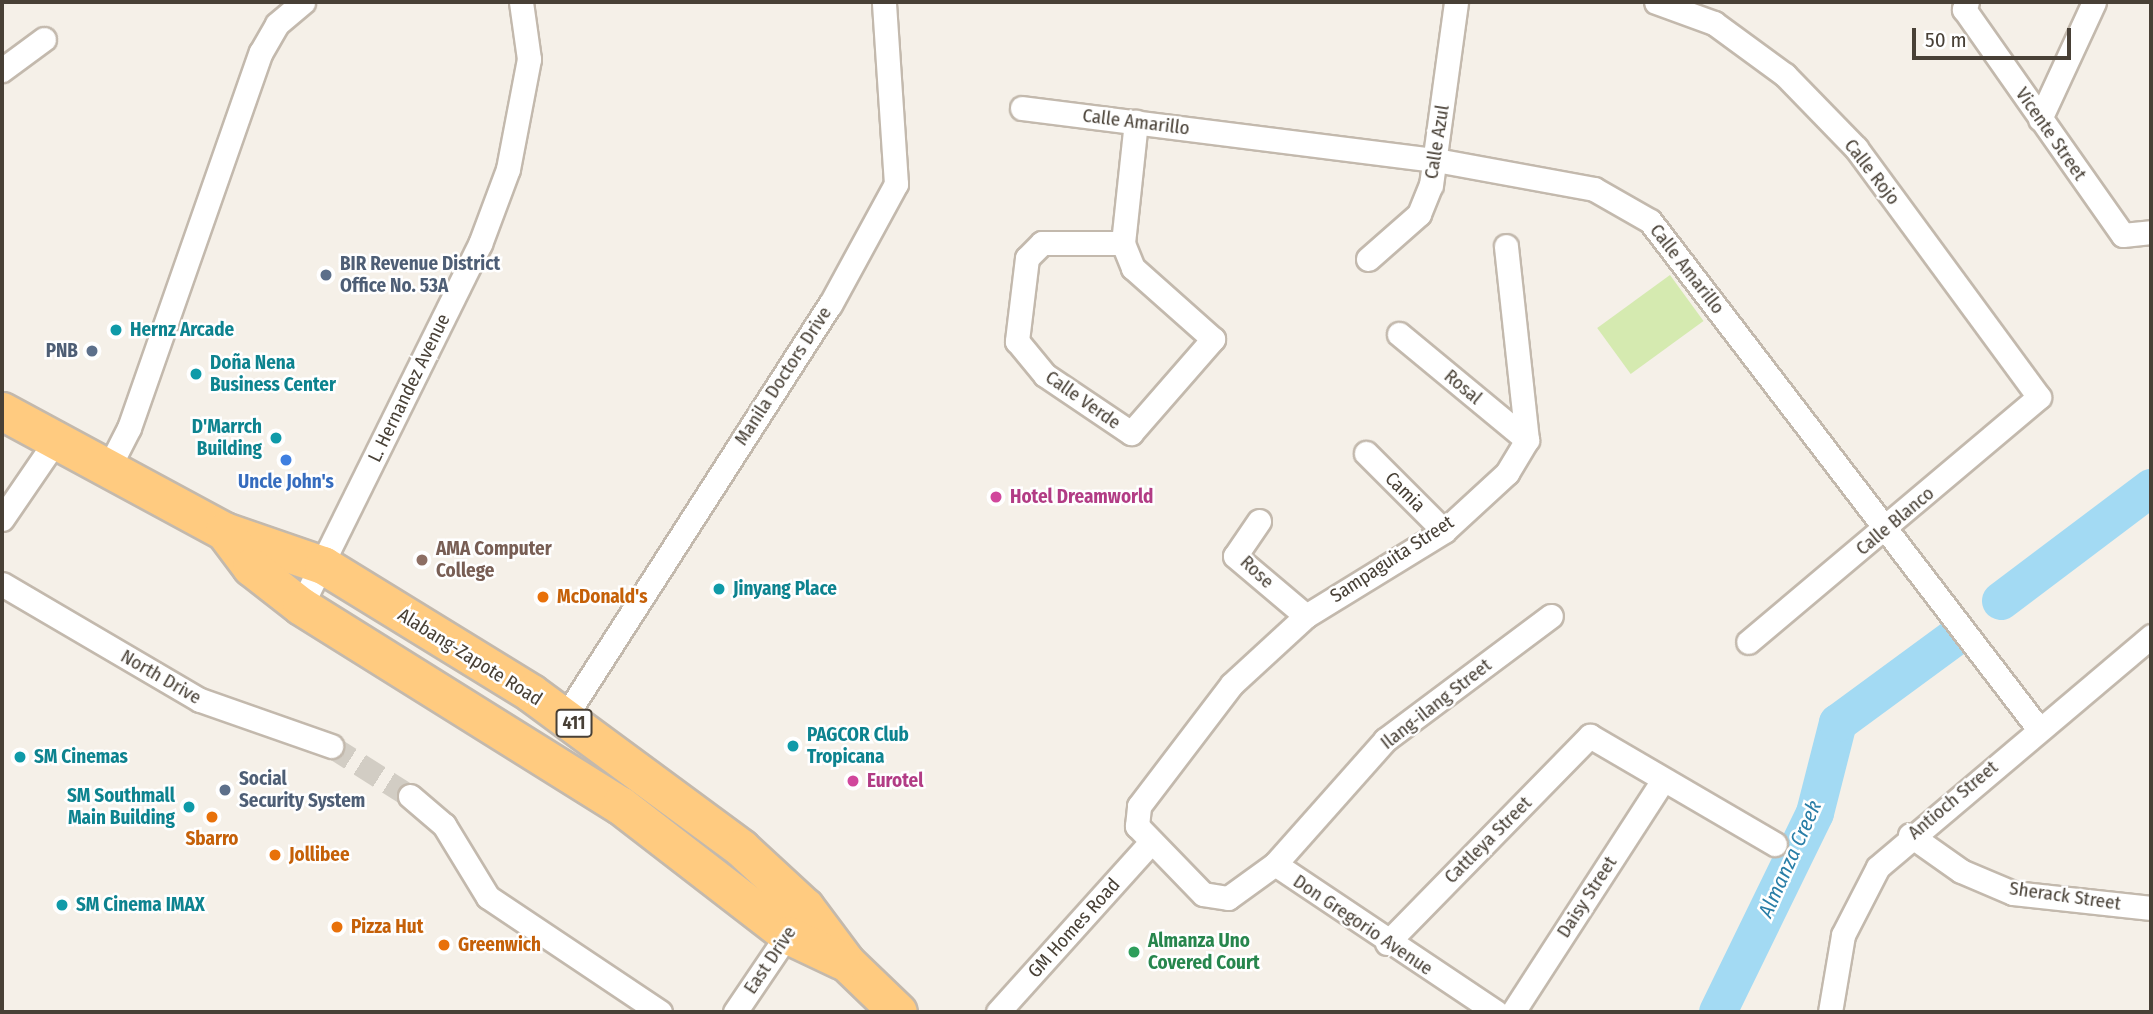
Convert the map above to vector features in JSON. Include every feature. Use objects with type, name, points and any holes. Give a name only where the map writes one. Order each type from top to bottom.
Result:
[{"type":"highway","name":"Alabang-Zapote Road","points":[[2,411],[224,531],[323,565],[565,717],[707,820],[796,921]]},
{"type":"highway","name":"Alabang-Zapote Road","points":[[224,531],[251,567],[302,606],[620,805],[796,921],[846,962],[898,1012]]},
{"type":"street","points":[[108,469],[129,428],[261,52],[277,24],[303,2]]},
{"type":"street","name":"L. Hernandez Avenue","points":[[302,606],[480,244],[508,169],[529,59],[522,2]]},
{"type":"street","name":"Manila Doctors Drive","points":[[565,717],[830,305],[896,184],[884,2]]},
{"type":"street","name":"Calle Azul","points":[[1368,259],[1419,214],[1436,160],[1456,2]]},
{"type":"street","name":"Calle Rojo","points":[[1656,2],[1714,23],[1785,75],[1856,148],[2039,397]]},
{"type":"street","points":[[2040,119],[2094,2]]},
{"type":"street","name":"Vicente Street","points":[[1965,5],[2040,119],[2123,235],[2151,232]]},
{"type":"street","points":[[2,70],[44,39]]},
{"type":"street","name":"Calle Amarillo","points":[[1022,108],[1436,160],[1594,189],[1650,221],[1888,527],[2038,728]]},
{"type":"street","points":[[1123,243],[1136,122]]},
{"type":"street","name":"Calle Verde","points":[[1042,243],[1123,243],[1133,268],[1213,339],[1131,433],[1045,375],[1017,341],[1027,258],[1042,243]]},
{"type":"street","points":[[1506,246],[1527,440]]},
{"type":"street","name":"Rosal","points":[[1399,334],[1527,440]]},
{"type":"street","name":"Calle Blanco","points":[[1748,642],[1888,527],[2039,397]]},
{"type":"street","points":[[2,519],[57,440]]},
{"type":"street","name":"Sampaguita Street","points":[[1144,834],[1139,806],[1232,684],[1306,615],[1444,531],[1507,473],[1527,440]]},
{"type":"street","name":"Camia","points":[[1366,453],[1444,531]]},
{"type":"street","name":"Rose","points":[[1259,521],[1236,556],[1306,615]]},
{"type":"street","name":"North Drive","points":[[2,584],[200,700],[331,746]]},
{"type":"street","name":"Ilang-ilang Street","points":[[1275,864],[1385,740],[1551,616]]},
{"type":"street","name":"Antioch Street","points":[[1830,1012],[1831,978],[1855,903],[1910,835],[2151,636]]},
{"type":"street","name":"Cattleya Street","points":[[1387,943],[1590,736],[1662,782]]},
{"type":"street","points":[[1662,782],[1774,844]]},
{"type":"street","name":"Daisy Street","points":[[1513,1012],[1662,782]]},
{"type":"street","points":[[410,796],[444,825],[488,897],[660,1012]]},
{"type":"street","name":"Don Gregorio Avenue","points":[[1144,834],[1213,899],[1237,892],[1275,864],[1387,943],[1496,1012]]},
{"type":"street","name":"GM Homes Road","points":[[998,1012],[1144,834]]},
{"type":"street","name":"Sherack Street","points":[[1910,835],[1961,871],[2013,893],[2151,908]]},
{"type":"street","name":"East Drive","points":[[735,1012],[796,921]]},
{"type":"green space","points":[[1670,275],[1704,321],[1631,374],[1597,328]]},
{"type":"waterway","name":"Almanza Creek","points":[[2001,601],[2151,488]]},
{"type":"waterway","name":"Almanza Creek","points":[[1718,1012],[1815,813],[1838,723],[1959,634]]},
{"type":"tunnel","points":[[331,746],[410,796]]},
{"type":"place","name":"BIR Revenue District Office No. 53A","points":[[326,275]]},
{"type":"place","name":"Hernz Arcade","points":[[116,330]]},
{"type":"place","name":"PNB","points":[[92,351]]},
{"type":"place","name":"Doña Nena Business Center","points":[[196,374]]},
{"type":"place","name":"D'Marrch Building","points":[[276,438]]},
{"type":"place","name":"Uncle John's","points":[[286,460]]},
{"type":"place","name":"Hotel Dreamworld","points":[[996,497]]},
{"type":"place","name":"AMA Computer College","points":[[422,560]]},
{"type":"place","name":"Jinyang Place","points":[[719,589]]},
{"type":"place","name":"McDonald's","points":[[543,597]]},
{"type":"place","name":"PAGCOR Club Tropicana","points":[[793,746]]},
{"type":"place","name":"SM Cinemas","points":[[20,757]]},
{"type":"place","name":"Eurotel","points":[[853,781]]},
{"type":"place","name":"Social Security System","points":[[225,790]]},
{"type":"place","name":"SM Southmall Main Building","points":[[189,807]]},
{"type":"place","name":"Sbarro","points":[[212,817]]},
{"type":"place","name":"Jollibee","points":[[275,855]]},
{"type":"place","name":"SM Cinema IMAX","points":[[62,905]]},
{"type":"place","name":"Pizza Hut","points":[[337,927]]},
{"type":"place","name":"Greenwich","points":[[444,945]]},
{"type":"place","name":"Almanza Uno Covered Court","points":[[1134,952]]}]
